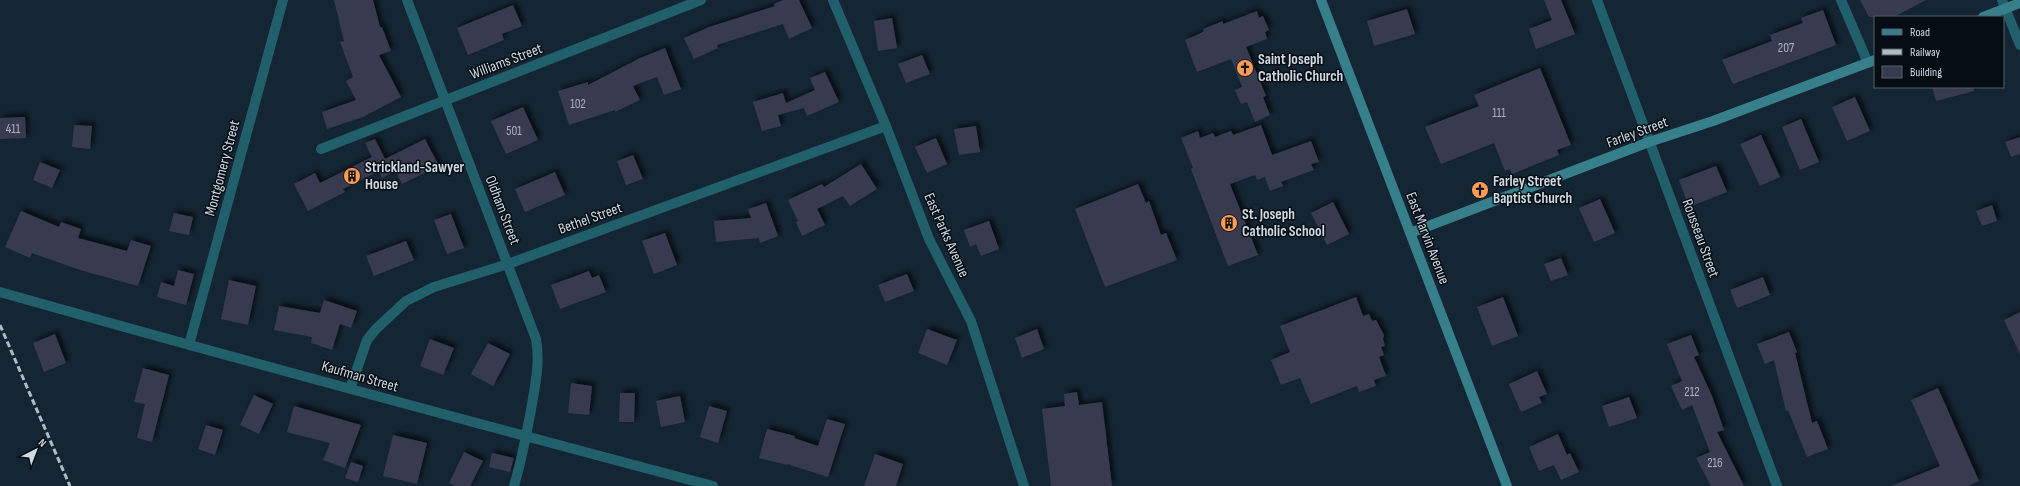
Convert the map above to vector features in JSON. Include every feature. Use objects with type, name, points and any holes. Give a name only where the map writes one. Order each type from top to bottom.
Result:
[{"type":"street","name":"Montgomery Street","points":[[189,345],[283,0]]},
{"type":"street","name":"Oldham Street","points":[[407,0],[536,339],[539,354],[538,370],[526,436],[514,486]]},
{"type":"street","name":"Williams Street","points":[[321,149],[701,0]]},
{"type":"street","name":"East Parks Avenue","points":[[833,0],[886,126],[929,239],[971,321],[1024,486]]},
{"type":"street","name":"East Marvin Avenue","points":[[1322,0],[1507,486]]},
{"type":"street","name":"Rousseau Street","points":[[1597,0],[1777,486]]},
{"type":"street","points":[[1841,0],[1871,62]]},
{"type":"street","points":[[1985,16],[2003,4],[2020,3]]},
{"type":"street","points":[[2003,4],[2020,45]]},
{"type":"street","name":"Farley Street","points":[[1410,233],[1649,142],[1713,121],[1871,62]]},
{"type":"street","name":"Bethel Street","points":[[350,389],[367,340],[376,329],[406,301],[434,287],[508,264],[886,126]]},
{"type":"street","name":"Kaufman Street","points":[[0,292],[350,389],[713,486]]},
{"type":"building","points":[[334,0],[373,0],[380,27],[382,27],[391,51],[379,55],[401,97],[363,117],[327,129],[322,112],[356,100],[346,81],[353,77],[340,42],[344,41]]},
{"type":"building","points":[[783,0],[799,0],[812,28],[789,39],[783,24],[717,45],[718,48],[694,59],[684,38],[709,27],[775,6],[774,4]]},
{"type":"building","points":[[1544,0],[1561,0],[1575,34],[1536,49],[1529,29],[1552,20]]},
{"type":"building","points":[[1860,0],[1926,0],[1896,16],[1869,17]]},
{"type":"building","points":[[513,5],[522,26],[502,34],[504,40],[468,55],[457,28]]},
{"type":"building","points":[[1407,9],[1415,34],[1374,46],[1367,21]]},
{"type":"building","points":[[1823,10],[1836,45],[1733,84],[1722,60],[1772,41],[1770,35],[1803,23],[1801,18]]},
{"type":"building","name":"Saint Joseph Catholic Church","points":[[1257,11],[1259,18],[1263,16],[1269,30],[1265,32],[1267,39],[1246,47],[1266,96],[1263,97],[1270,115],[1255,122],[1247,102],[1241,104],[1235,90],[1242,87],[1231,59],[1197,72],[1185,40],[1204,31],[1203,29],[1223,21],[1223,24]]},
{"type":"building","points":[[892,18],[897,48],[878,51],[874,21]]},
{"type":"building","points":[[665,48],[681,89],[664,95],[657,77],[633,86],[640,100],[615,112],[615,110],[569,125],[558,91],[588,82],[588,85],[640,58]]},
{"type":"building","points":[[922,55],[930,74],[906,83],[898,64]]},
{"type":"building","points":[[1540,68],[1571,145],[1557,150],[1559,155],[1512,174],[1510,169],[1505,171],[1494,143],[1441,164],[1425,127],[1479,106],[1474,95]]},
{"type":"building","points":[[825,72],[839,102],[807,116],[804,108],[778,115],[781,126],[762,131],[753,102],[783,93],[786,103],[815,90],[810,78]]},
{"type":"building","points":[[1932,88],[1973,88],[1974,91],[1936,101]]},
{"type":"building","points":[[1855,97],[1870,131],[1847,141],[1832,107]]},
{"type":"building","points":[[523,107],[538,140],[506,154],[491,121]]},
{"type":"building","points":[[25,117],[26,138],[0,139],[0,118]]},
{"type":"building","points":[[1801,119],[1819,162],[1800,170],[1782,127]]},
{"type":"building","points":[[74,125],[92,126],[90,149],[72,147]]},
{"type":"building","name":"St. Joseph Catholic School","points":[[1261,125],[1272,155],[1311,141],[1319,162],[1311,164],[1314,170],[1281,182],[1283,186],[1270,191],[1265,177],[1257,180],[1255,175],[1230,184],[1258,255],[1228,266],[1191,169],[1193,168],[1181,138],[1198,131],[1200,138],[1213,133],[1215,137],[1231,131],[1233,135]]},
{"type":"building","points":[[976,126],[980,152],[959,155],[954,129]]},
{"type":"building","points":[[1761,135],[1780,177],[1760,186],[1740,144]]},
{"type":"building","points":[[2020,137],[2020,154],[2011,157],[2005,142]]},
{"type":"building","points":[[936,138],[947,164],[927,173],[915,147]]},
{"type":"building","name":"Strickland-Sawyer House","points":[[375,139],[385,159],[425,139],[439,166],[402,184],[396,171],[382,178],[379,171],[343,189],[345,192],[308,211],[294,184],[315,173],[320,183],[372,157],[365,143]]},
{"type":"building","points":[[633,155],[643,179],[626,185],[617,161]]},
{"type":"building","points":[[40,162],[60,170],[52,188],[33,180]]},
{"type":"building","points":[[861,164],[877,189],[850,206],[843,196],[817,209],[825,225],[802,236],[796,222],[798,221],[788,200],[822,184],[824,187]]},
{"type":"building","points":[[1716,166],[1727,192],[1689,207],[1679,180]]},
{"type":"building","points":[[555,172],[565,195],[525,212],[515,189]]},
{"type":"building","points":[[1138,184],[1146,203],[1149,201],[1161,235],[1166,233],[1177,260],[1105,287],[1075,209]]},
{"type":"building","points":[[1600,199],[1615,233],[1594,242],[1579,208]]},
{"type":"building","points":[[1333,202],[1349,234],[1327,245],[1311,213]]},
{"type":"building","points":[[766,203],[778,236],[760,243],[759,238],[716,242],[714,221],[751,218],[748,209]]},
{"type":"building","points":[[1992,205],[1997,221],[1982,226],[1976,211]]},
{"type":"building","points":[[21,211],[59,227],[61,222],[81,229],[78,238],[127,251],[131,240],[151,246],[138,286],[80,270],[32,253],[30,258],[5,247]]},
{"type":"building","points":[[174,213],[193,217],[189,235],[169,231]]},
{"type":"building","points":[[451,214],[464,248],[447,254],[434,220]]},
{"type":"building","points":[[989,221],[999,249],[981,256],[976,244],[970,247],[964,230]]},
{"type":"building","points":[[665,233],[677,265],[654,274],[642,241]]},
{"type":"building","points":[[406,241],[414,260],[374,276],[366,256]]},
{"type":"building","points":[[1561,258],[1568,275],[1551,281],[1544,264]]},
{"type":"building","points":[[178,270],[194,274],[186,305],[157,297],[161,282],[174,286]]},
{"type":"building","points":[[589,271],[592,278],[599,275],[606,292],[560,309],[551,285]]},
{"type":"building","points":[[907,274],[914,291],[885,302],[878,285]]},
{"type":"building","points":[[1763,277],[1770,295],[1737,308],[1730,290]]},
{"type":"building","points":[[229,280],[256,286],[248,325],[221,319]]},
{"type":"building","points":[[1356,297],[1363,316],[1369,314],[1372,321],[1376,320],[1384,335],[1383,339],[1385,346],[1381,347],[1384,355],[1379,357],[1386,376],[1374,380],[1376,386],[1359,392],[1357,386],[1311,404],[1300,378],[1281,385],[1271,360],[1290,352],[1280,326]]},
{"type":"building","points":[[1503,297],[1518,336],[1492,346],[1477,307]]},
{"type":"building","points":[[324,300],[357,311],[351,328],[340,324],[332,350],[311,343],[312,337],[274,330],[279,306],[320,313]]},
{"type":"building","points":[[2020,312],[2020,354],[2004,320]]},
{"type":"building","points":[[927,329],[957,340],[947,365],[918,353]]},
{"type":"building","points":[[1037,329],[1044,349],[1022,358],[1015,338]]},
{"type":"building","points":[[1789,332],[1797,352],[1795,353],[1812,423],[1817,421],[1828,449],[1807,457],[1788,410],[1786,411],[1774,360],[1765,364],[1757,344]]},
{"type":"building","points":[[55,334],[66,363],[44,372],[33,343]]},
{"type":"building","points":[[1691,335],[1699,355],[1694,357],[1712,396],[1724,430],[1717,432],[1744,486],[1711,486],[1696,458],[1710,452],[1692,405],[1682,410],[1671,386],[1682,381],[1667,344]]},
{"type":"building","points":[[430,339],[454,348],[443,375],[420,366]]},
{"type":"building","points":[[488,343],[510,354],[493,386],[471,374]]},
{"type":"building","points":[[143,368],[169,375],[152,442],[137,438],[145,404],[134,402]]},
{"type":"building","points":[[1537,371],[1547,394],[1539,397],[1542,403],[1521,412],[1509,384]]},
{"type":"building","points":[[571,383],[592,386],[589,415],[568,413]]},
{"type":"building","points":[[1938,388],[1979,481],[1968,486],[1891,486],[1940,466],[1911,400]]},
{"type":"building","points":[[1077,392],[1079,405],[1102,402],[1112,486],[1051,486],[1042,409],[1065,406],[1064,394]]},
{"type":"building","points":[[620,393],[635,393],[634,422],[619,422]]},
{"type":"building","points":[[254,395],[273,404],[259,434],[240,425]]},
{"type":"building","points":[[680,396],[685,422],[661,427],[656,401]]},
{"type":"building","points":[[1629,397],[1637,418],[1609,427],[1602,406]]},
{"type":"building","points":[[294,406],[361,425],[345,468],[323,460],[330,443],[287,432]]},
{"type":"building","points":[[709,406],[727,411],[718,443],[700,437]]},
{"type":"building","points":[[827,419],[845,424],[828,477],[787,464],[759,458],[767,429],[795,436],[794,438],[818,446]]},
{"type":"building","points":[[206,425],[223,430],[215,455],[198,449]]},
{"type":"building","points":[[1558,434],[1567,455],[1570,453],[1579,472],[1561,480],[1554,465],[1539,471],[1529,447]]},
{"type":"building","points":[[393,435],[427,443],[417,484],[383,476]]},
{"type":"building","points":[[464,452],[483,461],[470,486],[455,486],[449,483]]},
{"type":"building","points":[[492,453],[514,458],[510,472],[489,467]]},
{"type":"building","points":[[875,454],[903,464],[896,486],[864,486]]},
{"type":"building","points":[[351,462],[363,466],[358,482],[345,478]]},
{"type":"railway","points":[[0,325],[70,486]]},
{"type":"place","name":"Saint Joseph Catholic Church","points":[[1245,68]]},
{"type":"place","name":"Strickland-Sawyer House","points":[[352,176]]},
{"type":"place","name":"Farley Street Baptist Church","points":[[1480,190]]},
{"type":"place","name":"St. Joseph Catholic School","points":[[1229,223]]}]
